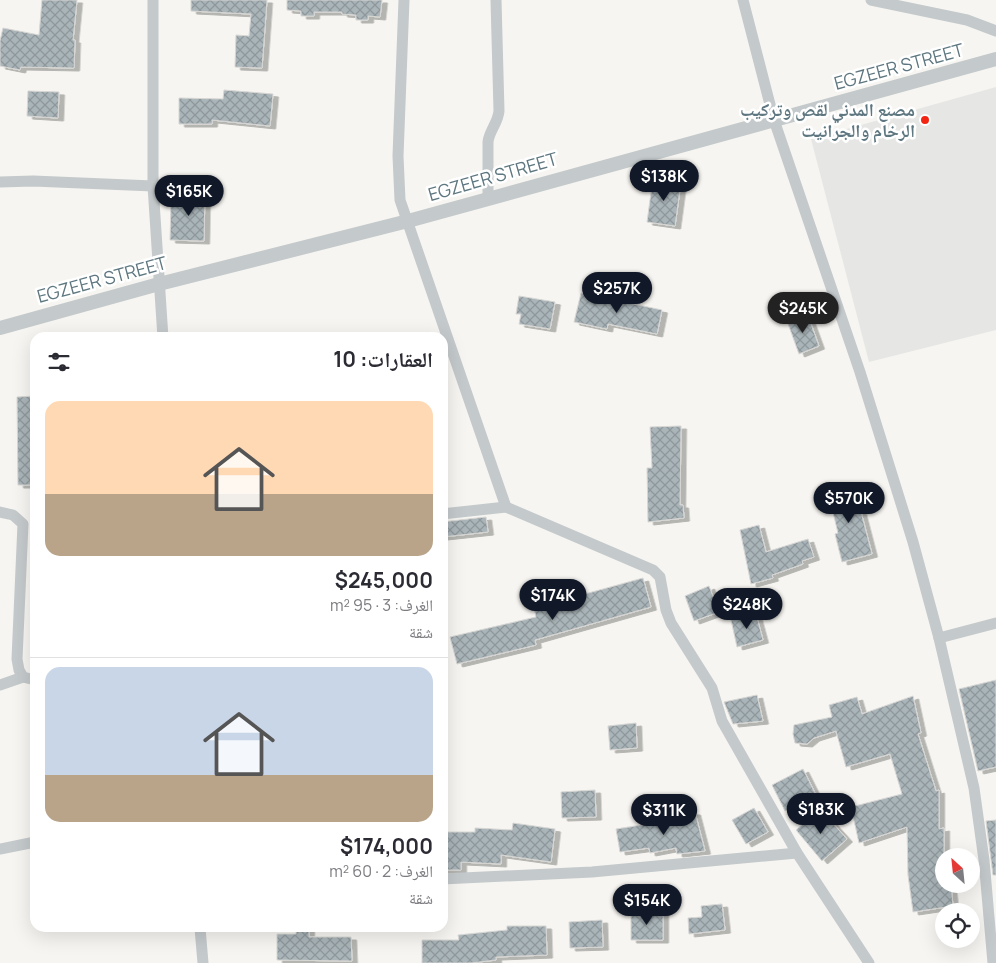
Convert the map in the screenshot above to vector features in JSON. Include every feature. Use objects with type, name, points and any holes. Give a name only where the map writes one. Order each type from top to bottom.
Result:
[{"type":"street","points":[[153,0],[153,186],[163,332]]},
{"type":"street","points":[[404,0],[398,168],[400,200],[446,332]]},
{"type":"street","points":[[488,197],[488,142],[498,119],[496,0]]},
{"type":"street","points":[[743,0],[774,120],[860,372],[913,542],[939,638],[974,788],[993,934],[993,963]]},
{"type":"street","points":[[871,0],[913,4],[982,24],[996,31]]},
{"type":"street","name":"EGZEER STREET","points":[[0,328],[159,284],[408,221],[488,197],[996,59]]},
{"type":"street","points":[[0,182],[33,180],[153,186]]},
{"type":"street","points":[[448,338],[506,507]]},
{"type":"street","points":[[448,513],[506,507],[653,570],[660,577],[666,610],[671,623],[712,688],[722,721],[797,853],[869,963]]},
{"type":"street","points":[[0,512],[13,515],[23,524],[17,659],[19,670],[29,679]]},
{"type":"street","points":[[939,638],[996,623]]},
{"type":"street","points":[[0,685],[29,679]]},
{"type":"street","points":[[0,849],[30,843]]},
{"type":"street","points":[[448,879],[592,872],[797,853]]},
{"type":"street","points":[[200,932],[202,963]]},
{"type":"shaded area","points":[[996,87],[996,330],[869,362],[811,139]]},
{"type":"building","points":[[42,0],[77,0],[73,40],[75,40],[74,68],[21,67],[20,70],[0,66],[0,41],[3,28],[39,35]]},
{"type":"building","points":[[191,0],[267,0],[262,68],[235,67],[236,35],[249,36],[251,14],[191,11]]},
{"type":"building","points":[[287,0],[382,0],[380,17],[368,16],[368,20],[356,20],[356,15],[342,14],[342,12],[314,12],[314,16],[301,16],[301,11],[287,10]]},
{"type":"building","points":[[224,90],[273,94],[270,126],[212,120],[212,124],[179,124],[179,98],[223,99]]},
{"type":"building","points":[[28,91],[59,92],[58,118],[27,116]]},
{"type":"building","points":[[653,178],[681,182],[675,226],[647,222]]},
{"type":"building","points":[[184,189],[205,189],[204,241],[170,240],[171,203],[184,204]]},
{"type":"building","points":[[581,293],[662,310],[657,334],[608,324],[607,329],[574,322]]},
{"type":"building","points":[[519,296],[555,302],[550,329],[519,324],[521,314],[516,314]]},
{"type":"building","points":[[807,313],[819,346],[799,354],[787,321]]},
{"type":"building","points":[[30,396],[30,485],[18,485],[17,397]]},
{"type":"building","points":[[681,426],[680,505],[683,505],[684,518],[648,522],[647,468],[652,468],[650,427]]},
{"type":"building","points":[[854,485],[872,554],[842,562],[835,534],[838,533],[828,492]]},
{"type":"building","points":[[486,517],[488,532],[448,536],[448,521]]},
{"type":"building","points":[[759,525],[766,552],[808,539],[814,557],[802,561],[803,564],[772,575],[773,578],[751,584],[740,530]]},
{"type":"building","points":[[643,578],[651,607],[535,640],[536,645],[457,664],[450,637],[536,617],[534,608]]},
{"type":"building","points":[[709,586],[719,612],[694,621],[685,596]]},
{"type":"building","points":[[756,614],[763,640],[737,647],[731,620]]},
{"type":"building","points":[[996,680],[996,767],[978,771],[959,689]]},
{"type":"building","points":[[757,695],[763,721],[733,724],[724,702]]},
{"type":"building","points":[[913,696],[921,733],[918,734],[936,791],[939,790],[939,829],[944,828],[944,848],[935,848],[935,893],[952,893],[953,903],[935,903],[935,909],[913,912],[908,875],[907,827],[859,843],[851,807],[902,794],[890,754],[846,767],[836,731],[814,738],[807,744],[795,743],[794,725],[832,717],[829,705],[857,697],[862,714]]},
{"type":"building","points":[[636,723],[637,748],[610,750],[608,726]]},
{"type":"building","points":[[803,769],[816,795],[785,811],[772,785]]},
{"type":"building","points":[[595,790],[596,817],[562,818],[561,792]]},
{"type":"building","points":[[754,808],[768,832],[746,844],[732,820]]},
{"type":"building","points":[[820,809],[847,839],[822,861],[796,830]]},
{"type":"building","points":[[673,812],[695,812],[705,851],[677,854],[676,848],[650,853],[649,848],[620,852],[616,829],[673,820]]},
{"type":"building","points":[[996,820],[996,875],[993,875],[986,821]]},
{"type":"building","points":[[513,823],[555,829],[551,862],[501,855],[501,864],[461,862],[461,870],[448,870],[448,832],[475,832],[475,828],[512,830]]},
{"type":"building","points":[[620,890],[638,890],[638,905],[620,905]]},
{"type":"building","points":[[722,904],[725,930],[689,934],[688,918],[702,917],[701,906]]},
{"type":"building","points":[[663,912],[663,940],[631,940],[631,913]]},
{"type":"building","points":[[602,920],[603,947],[570,948],[569,922]]},
{"type":"building","points":[[507,926],[546,926],[547,955],[496,957],[496,960],[471,963],[422,963],[422,940],[459,940],[458,935],[507,930]]},
{"type":"building","points":[[296,932],[309,932],[309,937],[351,937],[352,961],[277,960],[277,934],[296,934]]},
{"type":"place","name":"مصنع المدني لقص وتركيب الرخام والجرانيت","points":[[925,120]]}]
